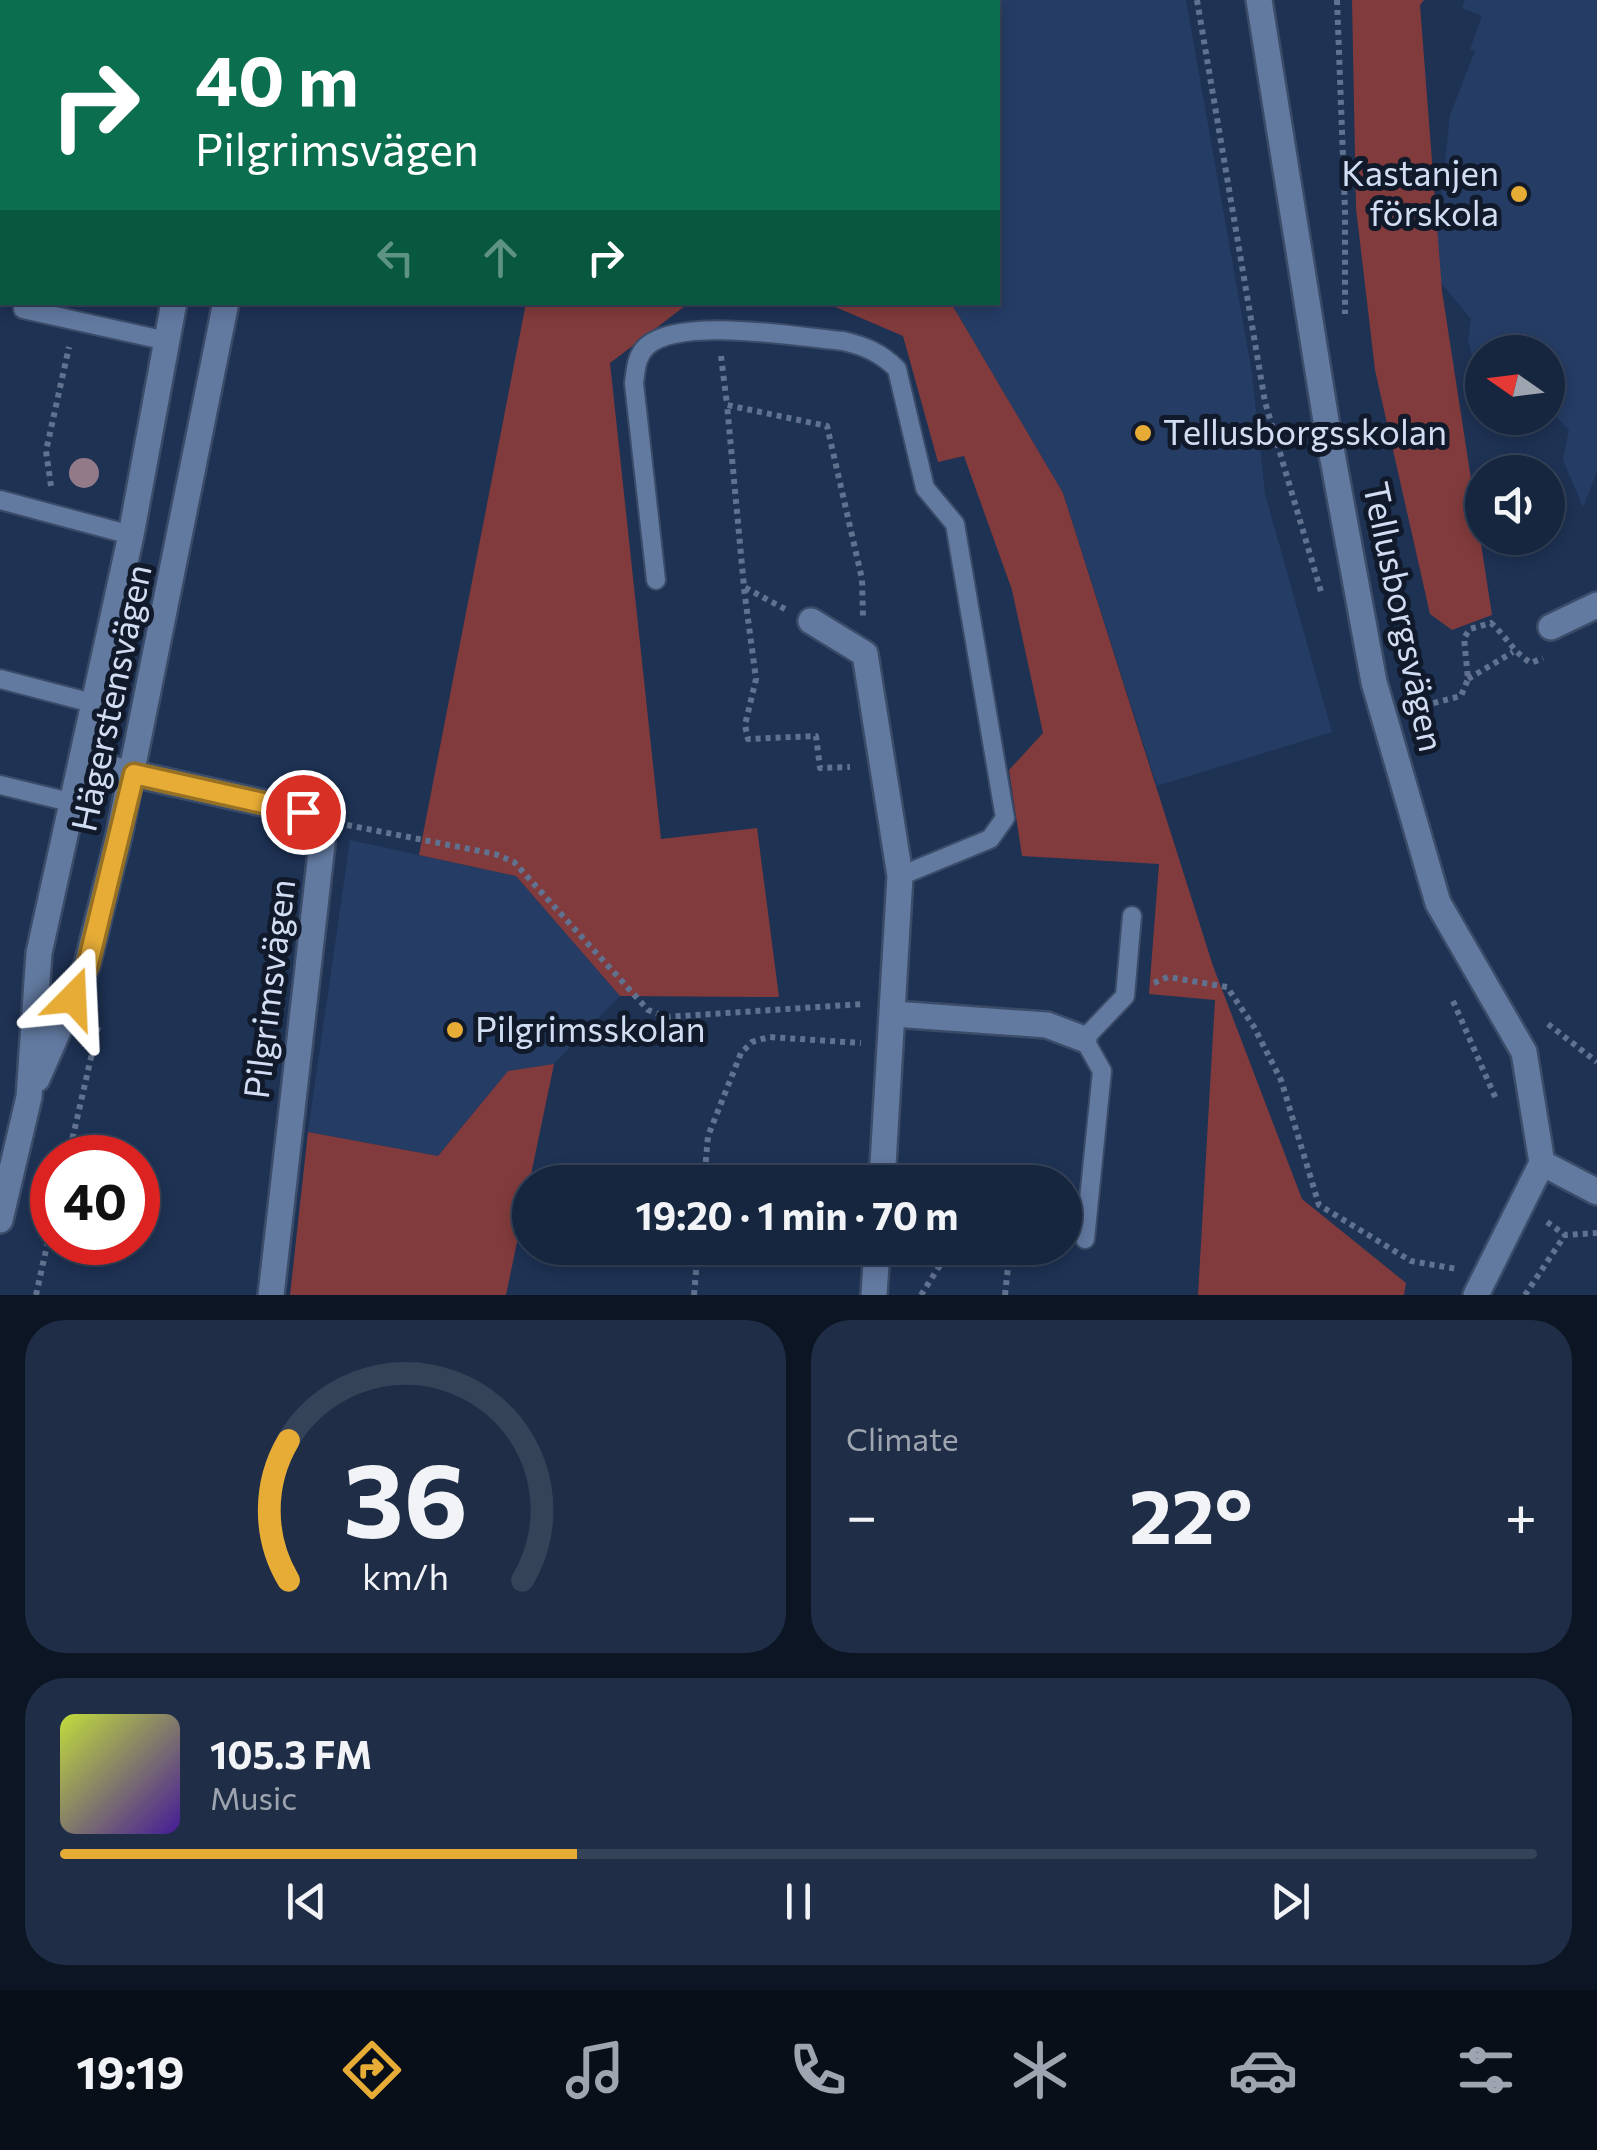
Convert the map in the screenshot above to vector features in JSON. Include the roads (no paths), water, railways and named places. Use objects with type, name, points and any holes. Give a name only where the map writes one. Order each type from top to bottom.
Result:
[{"type":"street","name":"Tellusborgsvägen","points":[[1259,0],[1323,402],[1374,682],[1438,902],[1524,1052],[1542,1163]]},
{"type":"street","name":"Hägerstensvägen","points":[[30,1097],[39,952],[132,535],[173,305]]},
{"type":"street","name":"Hägerstensvägen","points":[[0,1220],[30,1097],[88,964],[134,774],[225,305]]},
{"type":"street","points":[[1552,626],[1597,605]]},
{"type":"street","points":[[811,622],[864,654],[900,876],[883,1165]]},
{"type":"street","points":[[83,763],[134,774]]},
{"type":"street","name":"Pilgrimsvägen","points":[[134,774],[303,812],[316,822],[322,844],[271,1295]]},
{"type":"street","points":[[894,1008],[1047,1025],[1084,1039]]},
{"type":"street","points":[[1476,1295],[1542,1163],[1597,1192]]},
{"type":"street","points":[[874,1295],[876,1265]]},
{"type":"lane","points":[[22,309],[166,341]]},
{"type":"lane","points":[[656,580],[634,382],[638,358],[649,343],[696,328],[843,340],[865,346],[897,369],[925,488],[955,524],[1004,818],[990,839],[900,876]]},
{"type":"lane","points":[[0,500],[132,535]]},
{"type":"lane","points":[[0,679],[96,704]]},
{"type":"lane","points":[[0,785],[74,802]]},
{"type":"lane","points":[[1085,1238],[1102,1071],[1084,1039],[1125,996],[1132,916]]},
{"type":"place","name":"Kastanjen förskola","points":[[1519,194]]},
{"type":"place","name":"Tellusborgsskolan","points":[[1143,433]]},
{"type":"place","name":"Pilgrimsskolan","points":[[455,1030]]}]
